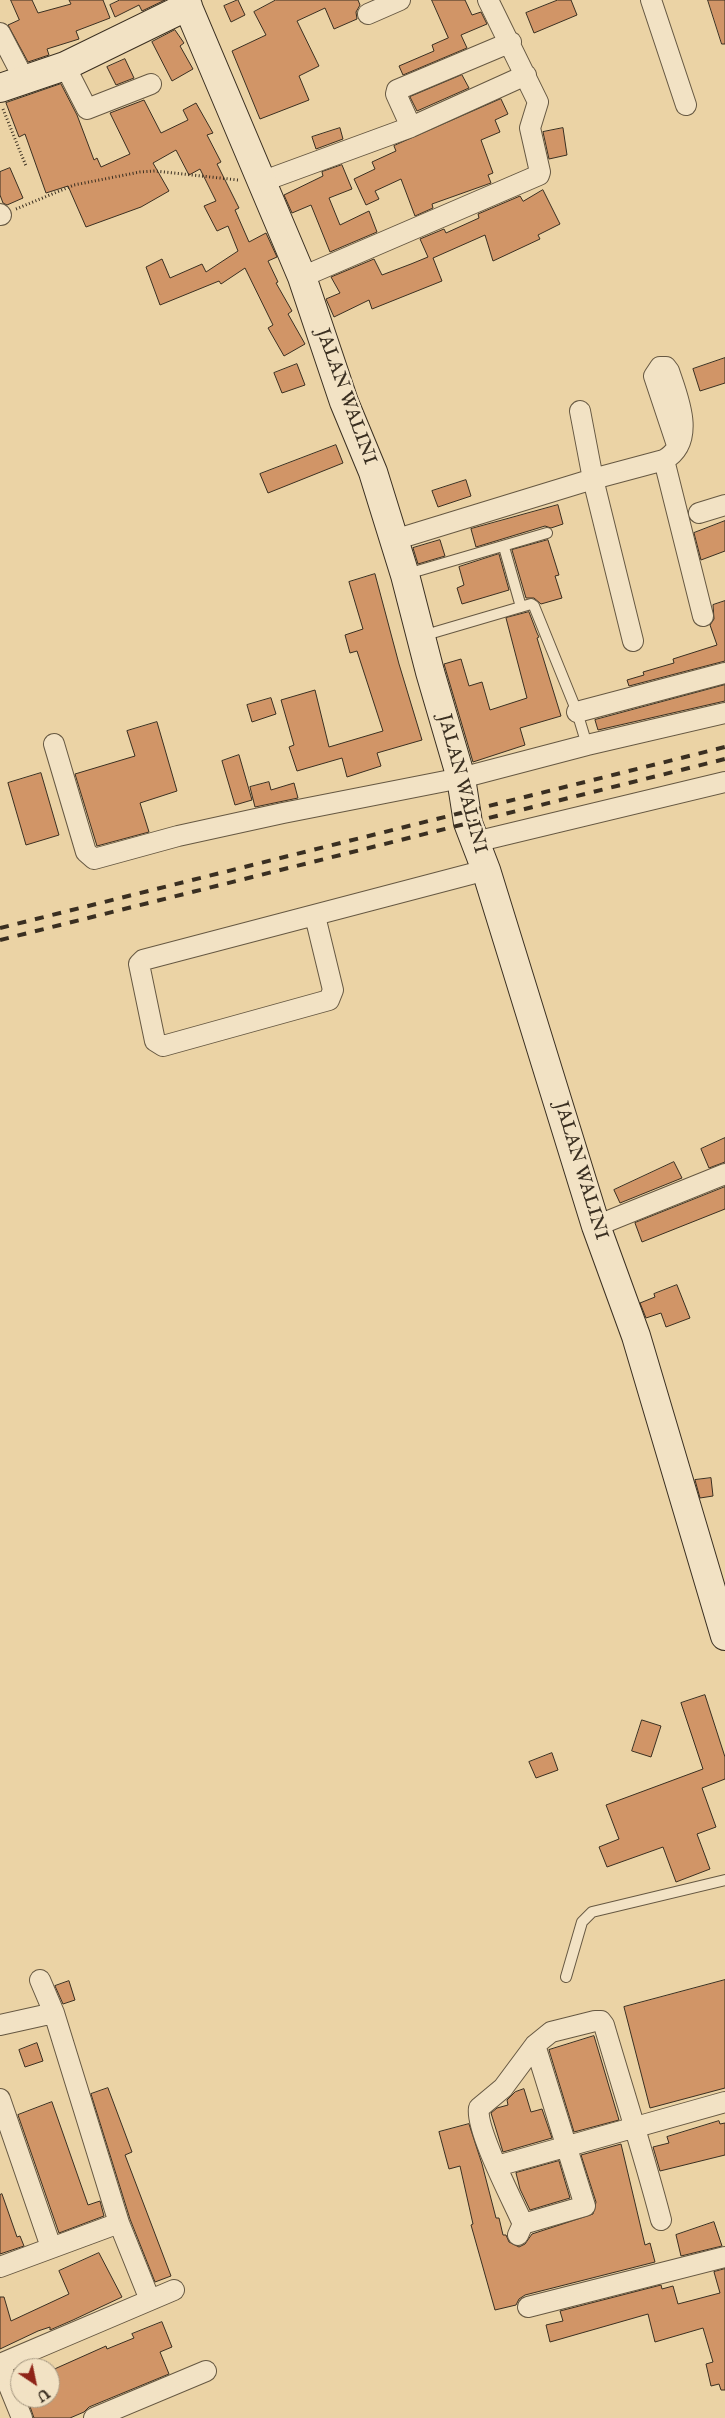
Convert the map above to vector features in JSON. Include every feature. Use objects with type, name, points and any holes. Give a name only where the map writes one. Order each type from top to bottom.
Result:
[{"type":"street","points":[[368,14],[400,0]]},
{"type":"street","points":[[302,276],[539,175],[540,172],[530,128],[538,102],[488,0]]},
{"type":"street","points":[[651,0],[686,105]]},
{"type":"street","points":[[0,32],[9,91],[65,66],[191,2]]},
{"type":"street","name":"JALAN WALINI","points":[[191,2],[261,182],[302,276],[344,402],[373,472],[405,575],[430,672],[461,778],[466,813],[486,870],[596,1226],[636,1336],[725,1636]]},
{"type":"street","points":[[411,127],[396,94],[397,90],[510,42]]},
{"type":"street","points":[[65,66],[86,109],[151,84]]},
{"type":"street","points":[[261,182],[411,127],[526,75]]},
{"type":"street","points":[[580,411],[593,479],[632,641]]},
{"type":"street","points":[[394,540],[671,453],[703,616]]},
{"type":"street","points":[[699,513],[725,505]]},
{"type":"street","points":[[577,712],[725,673]]},
{"type":"street","points":[[54,744],[86,852],[94,859],[178,836],[283,812],[461,778],[725,712]]},
{"type":"street","points":[[475,842],[725,782]]},
{"type":"street","points":[[315,916],[333,990],[329,1000],[163,1046],[155,1041],[139,964],[143,960],[486,870]]},
{"type":"street","points":[[596,1226],[725,1174]]},
{"type":"street","points":[[40,1980],[54,2013],[120,2223],[150,2300]]},
{"type":"street","points":[[0,2025],[54,2013]]},
{"type":"street","points":[[535,2045],[585,2206],[521,2230],[480,2122],[479,2108],[503,2088],[535,2045],[551,2032],[601,2021],[604,2025],[633,2128],[644,2155],[661,2220]]},
{"type":"street","points":[[0,2099],[51,2247]]},
{"type":"street","points":[[496,2166],[725,2102]]},
{"type":"street","points":[[0,2267],[120,2223]]},
{"type":"street","points":[[528,2307],[725,2257]]},
{"type":"street","points":[[22,2418],[0,2364],[174,2290]]},
{"type":"street","points":[[103,2416],[206,2371]]},
{"type":"lane","points":[[405,575],[547,533]]},
{"type":"lane","points":[[504,547],[520,607]]},
{"type":"lane","points":[[422,636],[530,604],[536,608],[577,712],[587,745]]},
{"type":"lane","points":[[566,1977],[582,1922],[592,1912],[725,1880]]},
{"type":"path","points":[[9,91],[26,166]]},
{"type":"path","points":[[0,214],[74,185],[140,172],[155,171],[261,182]]},
{"type":"building","points":[[11,0],[32,0],[38,13],[71,4],[69,0],[103,0],[110,18],[76,31],[79,39],[47,49],[49,55],[28,62],[8,25],[19,20]]},
{"type":"building","points":[[120,0],[165,0],[142,11],[139,5],[115,17],[110,5]]},
{"type":"building","points":[[238,0],[245,15],[231,22],[224,6]]},
{"type":"building","points":[[276,0],[358,0],[360,5],[356,12],[357,19],[334,29],[325,8],[297,21],[319,66],[299,76],[309,100],[260,119],[232,51],[266,35],[254,12]]},
{"type":"building","points":[[432,0],[465,0],[472,15],[481,12],[487,24],[461,35],[467,48],[403,75],[399,66],[434,51],[432,45],[448,38]]},
{"type":"building","points":[[558,0],[571,0],[577,15],[534,33],[526,13]]},
{"type":"building","points":[[708,0],[725,0],[725,44],[722,44]]},
{"type":"building","points":[[175,30],[184,43],[180,46],[193,69],[172,81],[152,42]]},
{"type":"building","points":[[125,59],[134,78],[116,85],[107,67]]},
{"type":"building","points":[[462,75],[469,88],[417,111],[410,97]]},
{"type":"building","points":[[61,84],[77,115],[94,160],[97,158],[101,167],[130,154],[110,113],[144,100],[161,133],[188,120],[183,110],[196,103],[213,133],[207,135],[221,162],[217,164],[239,208],[235,210],[249,242],[266,233],[277,257],[268,261],[278,282],[276,283],[292,311],[288,314],[305,344],[284,356],[268,328],[273,325],[245,268],[221,284],[219,281],[160,305],[146,267],[162,259],[170,278],[202,264],[206,272],[238,251],[228,226],[217,231],[204,206],[216,201],[200,169],[189,175],[176,150],[153,163],[169,191],[141,207],[86,227],[68,186],[46,193],[25,134],[19,137],[6,103]]},
{"type":"building","points":[[501,99],[508,114],[495,120],[500,132],[481,140],[493,173],[488,175],[491,183],[432,204],[433,208],[415,216],[401,179],[375,191],[379,199],[366,205],[354,179],[375,169],[372,162],[396,151],[394,146]]},
{"type":"building","points":[[340,128],[343,139],[316,149],[312,137]]},
{"type":"building","points":[[563,128],[567,155],[549,159],[543,132]]},
{"type":"building","points":[[342,165],[352,189],[329,198],[340,225],[369,211],[377,232],[330,252],[311,205],[292,213],[284,195],[323,176],[322,172]]},
{"type":"building","points":[[10,168],[23,198],[7,205],[3,203],[0,195],[0,172]]},
{"type":"building","points":[[543,190],[560,224],[538,235],[540,239],[493,261],[485,235],[433,258],[442,281],[372,309],[369,300],[334,317],[326,299],[340,293],[331,277],[374,259],[382,275],[411,264],[428,257],[420,239],[444,229],[446,233],[479,218],[478,214],[520,196],[523,201]]},
{"type":"building","points":[[725,358],[725,383],[700,391],[693,369]]},
{"type":"building","points":[[297,364],[305,385],[282,393],[274,373]]},
{"type":"building","points":[[336,445],[343,463],[268,493],[260,474]]},
{"type":"building","points":[[466,480],[471,496],[438,507],[432,491]]},
{"type":"building","points":[[558,505],[563,524],[551,528],[545,526],[476,547],[471,529]]},
{"type":"building","points":[[725,521],[725,551],[701,560],[694,533]]},
{"type":"building","points":[[440,540],[445,556],[418,564],[413,548]]},
{"type":"building","points":[[548,540],[559,575],[555,576],[562,598],[541,604],[534,598],[526,598],[512,550]]},
{"type":"building","points":[[499,554],[509,590],[462,604],[457,588],[464,585],[459,567]]},
{"type":"building","points":[[375,574],[422,740],[377,753],[381,766],[347,777],[342,758],[297,771],[289,747],[294,745],[281,700],[315,690],[329,747],[383,731],[357,651],[350,653],[345,635],[363,629],[349,582]]},
{"type":"building","points":[[725,601],[725,661],[629,686],[627,680],[644,675],[643,672],[674,663],[673,659],[717,645],[710,625],[714,619],[713,605]]},
{"type":"building","points":[[529,612],[539,637],[537,638],[561,716],[520,728],[525,745],[473,762],[444,664],[461,659],[469,686],[482,682],[490,710],[527,698],[506,618]]},
{"type":"building","points":[[725,685],[725,701],[598,730],[595,720]]},
{"type":"building","points":[[271,698],[276,714],[252,722],[247,705]]},
{"type":"building","points":[[157,722],[177,791],[140,803],[149,832],[97,846],[75,774],[135,756],[127,731]]},
{"type":"building","points":[[239,755],[252,800],[235,805],[222,761]]},
{"type":"building","points":[[41,773],[59,835],[26,845],[8,783]]},
{"type":"building","points":[[269,782],[271,790],[294,783],[298,798],[255,807],[250,787]]},
{"type":"building","points":[[725,1138],[725,1162],[709,1168],[701,1149]]},
{"type":"building","points":[[674,1162],[682,1178],[620,1203],[614,1190]]},
{"type":"building","points":[[725,1187],[725,1209],[642,1242],[635,1223]]},
{"type":"building","points":[[677,1285],[690,1318],[666,1327],[661,1313],[646,1318],[640,1303],[655,1297],[654,1294]]},
{"type":"building","points":[[711,1478],[713,1496],[700,1498],[695,1480]]},
{"type":"building","points":[[705,1695],[725,1757],[725,1779],[702,1788],[716,1827],[697,1834],[710,1869],[676,1882],[663,1847],[607,1867],[599,1847],[619,1839],[606,1805],[703,1769],[681,1703]]},
{"type":"building","points":[[642,1720],[661,1726],[651,1757],[632,1751]]},
{"type":"building","points":[[552,1753],[558,1770],[536,1778],[529,1762]]},
{"type":"building","points":[[725,1980],[725,2088],[650,2108],[624,2007]]},
{"type":"building","points":[[69,1981],[75,2000],[63,2004],[55,1986]]},
{"type":"building","points":[[594,2036],[619,2120],[574,2132],[549,2050]]},
{"type":"building","points":[[37,2043],[43,2061],[25,2067],[19,2050]]},
{"type":"building","points":[[108,2088],[132,2152],[125,2155],[171,2276],[155,2282],[130,2219],[91,2094]]},
{"type":"building","points":[[524,2089],[531,2112],[542,2109],[552,2138],[503,2152],[491,2113],[497,2108],[508,2105],[507,2100],[515,2092]]},
{"type":"building","points":[[52,2102],[88,2205],[100,2201],[104,2216],[59,2233],[18,2115]]},
{"type":"building","points":[[719,2121],[720,2124],[725,2123],[725,2155],[660,2171],[653,2147],[669,2143],[667,2137]]},
{"type":"building","points":[[469,2124],[496,2218],[499,2218],[503,2235],[506,2235],[509,2242],[519,2247],[525,2244],[532,2234],[593,2214],[596,2202],[581,2155],[621,2144],[645,2245],[650,2243],[655,2262],[525,2295],[519,2299],[516,2305],[495,2310],[471,2225],[473,2224],[460,2166],[449,2169],[439,2132]]},
{"type":"building","points":[[559,2161],[570,2198],[530,2210],[520,2189],[516,2173]]},
{"type":"building","points":[[2,2194],[17,2237],[20,2236],[24,2246],[0,2254],[0,2195]]},
{"type":"building","points":[[714,2222],[722,2246],[681,2256],[676,2235]]},
{"type":"building","points":[[99,2253],[122,2297],[50,2330],[50,2327],[38,2331],[0,2349],[0,2297],[4,2297],[11,2321],[69,2294],[59,2271]]},
{"type":"building","points":[[725,2269],[725,2390],[721,2390],[719,2384],[711,2386],[706,2364],[713,2362],[703,2328],[655,2342],[648,2314],[550,2342],[546,2325],[563,2321],[560,2311],[661,2285],[662,2289],[673,2286],[678,2304],[720,2293],[714,2272]]},
{"type":"building","points":[[162,2322],[172,2347],[160,2352],[169,2374],[89,2407],[84,2412],[70,2418],[34,2418],[30,2408],[60,2408],[60,2367],[106,2346],[107,2349],[134,2338],[132,2334]]},
{"type":"railway","points":[[0,928],[725,747]]},
{"type":"railway","points":[[0,940],[725,759]]}]
